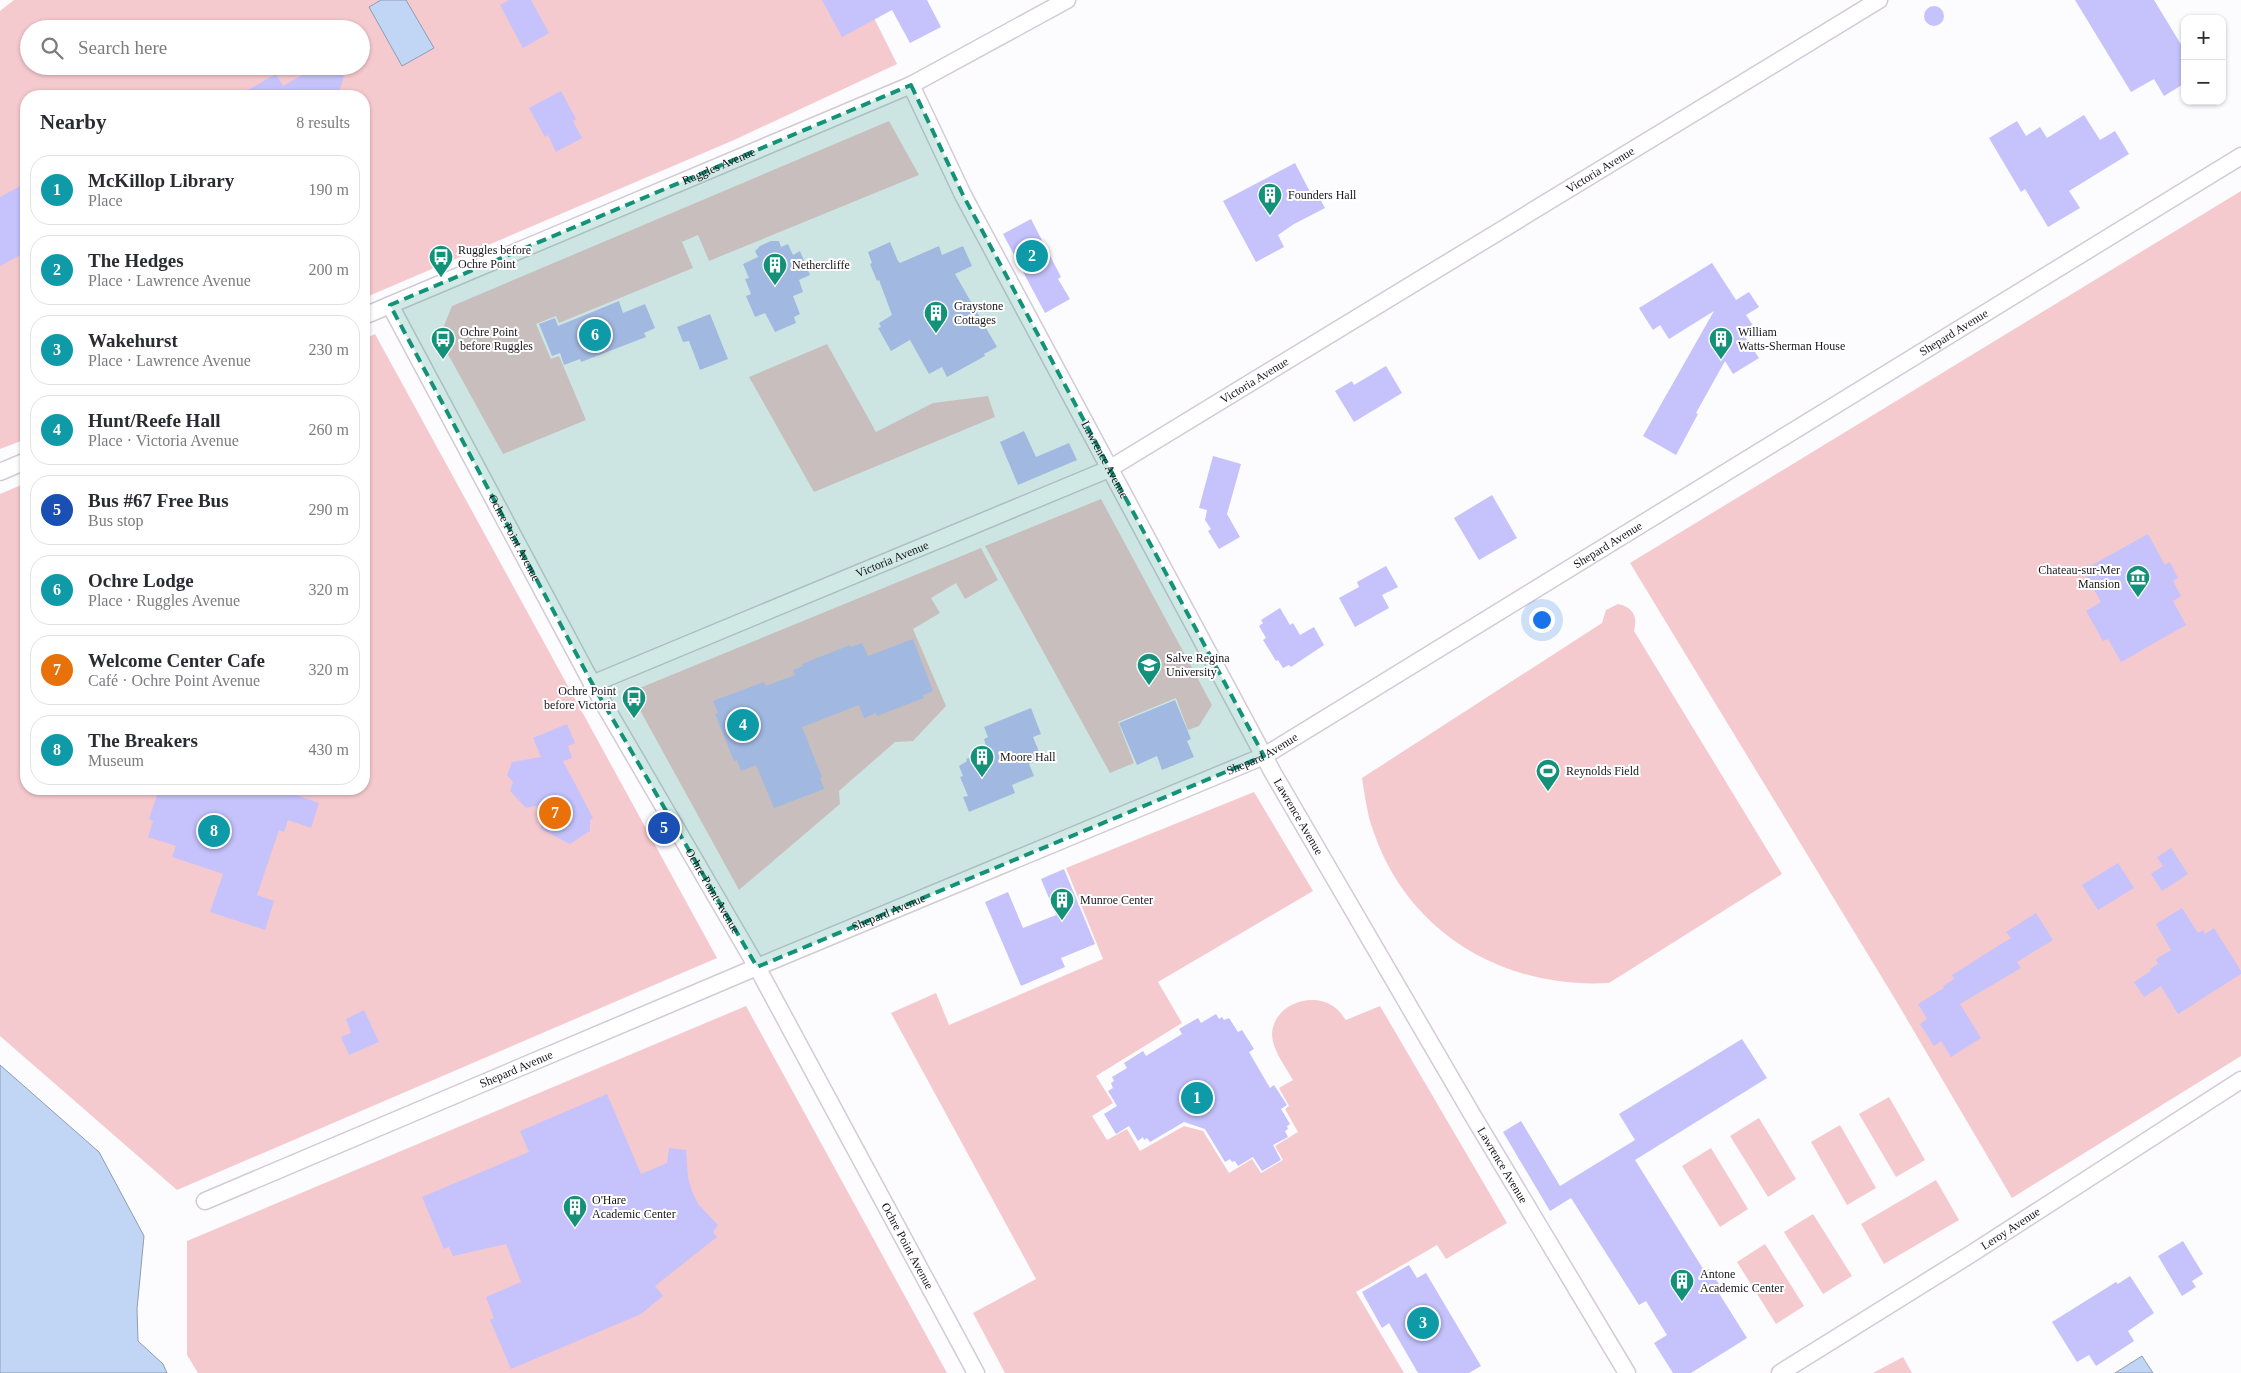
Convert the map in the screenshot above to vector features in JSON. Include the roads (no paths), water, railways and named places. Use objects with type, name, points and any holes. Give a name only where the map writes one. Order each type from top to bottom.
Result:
[{"type":"street","name":"Ruggles Avenue","points":[[370,313],[911,85],[1067,0]]},
{"type":"street","name":"Victoria Avenue","points":[[592,684],[1109,469],[1878,0]]},
{"type":"street","name":"Lawrence Avenue","points":[[911,85],[963,195],[1264,756],[1468,1108],[1627,1373]]},
{"type":"street","name":"Shepard Avenue","points":[[206,1201],[1264,756],[2241,156]]},
{"type":"street","name":"Ochre Point Avenue","points":[[390,305],[592,684],[757,968],[976,1373]]},
{"type":"street","points":[[0,472],[20,464]]},
{"type":"street","name":"Leroy Avenue","points":[[1780,1373],[1971,1254],[2241,1080]]},
{"type":"water","points":[[381,0],[406,0],[434,48],[402,66],[369,7]]},
{"type":"water","points":[[0,1065],[99,1152],[144,1236],[137,1309],[138,1341],[163,1364],[167,1373],[0,1373]]},
{"type":"water","points":[[2142,1356],[2153,1373],[2115,1373]]},
{"type":"place","name":"Founders Hall","points":[[1270,216]]},
{"type":"place","name":"The Hedges","points":[[1032,256]]},
{"type":"place","name":"Ruggles before Ochre Point","points":[[441,278]]},
{"type":"place","name":"Nethercliffe","points":[[775,286]]},
{"type":"place","name":"Graystone Cottages","points":[[936,334]]},
{"type":"place","name":"Ochre Lodge","points":[[595,335]]},
{"type":"place","name":"Ochre Point before Ruggles","points":[[443,360]]},
{"type":"place","name":"William Watts-Sherman House","points":[[1721,360]]},
{"type":"place","name":"Chateau-sur-Mer Mansion","points":[[2138,598]]},
{"type":"place","name":"Salve Regina University","points":[[1149,686]]},
{"type":"place","name":"Ochre Point before Victoria","points":[[634,719]]},
{"type":"place","name":"Hunt/Reefe Hall","points":[[743,725]]},
{"type":"place","name":"Moore Hall","points":[[982,778]]},
{"type":"place","name":"Reynolds Field","points":[[1548,792]]},
{"type":"place","name":"Welcome Center Cafe","points":[[555,813]]},
{"type":"place","name":"Bus #67 Free Bus","points":[[664,828]]},
{"type":"place","name":"The Breakers","points":[[214,831]]},
{"type":"place","name":"Munroe Center","points":[[1062,921]]},
{"type":"place","name":"McKillop Library","points":[[1197,1098]]},
{"type":"place","name":"O'Hare Academic Center","points":[[575,1228]]},
{"type":"place","name":"Antone Academic Center","points":[[1682,1302]]},
{"type":"place","name":"Wakehurst","points":[[1423,1323]]}]
